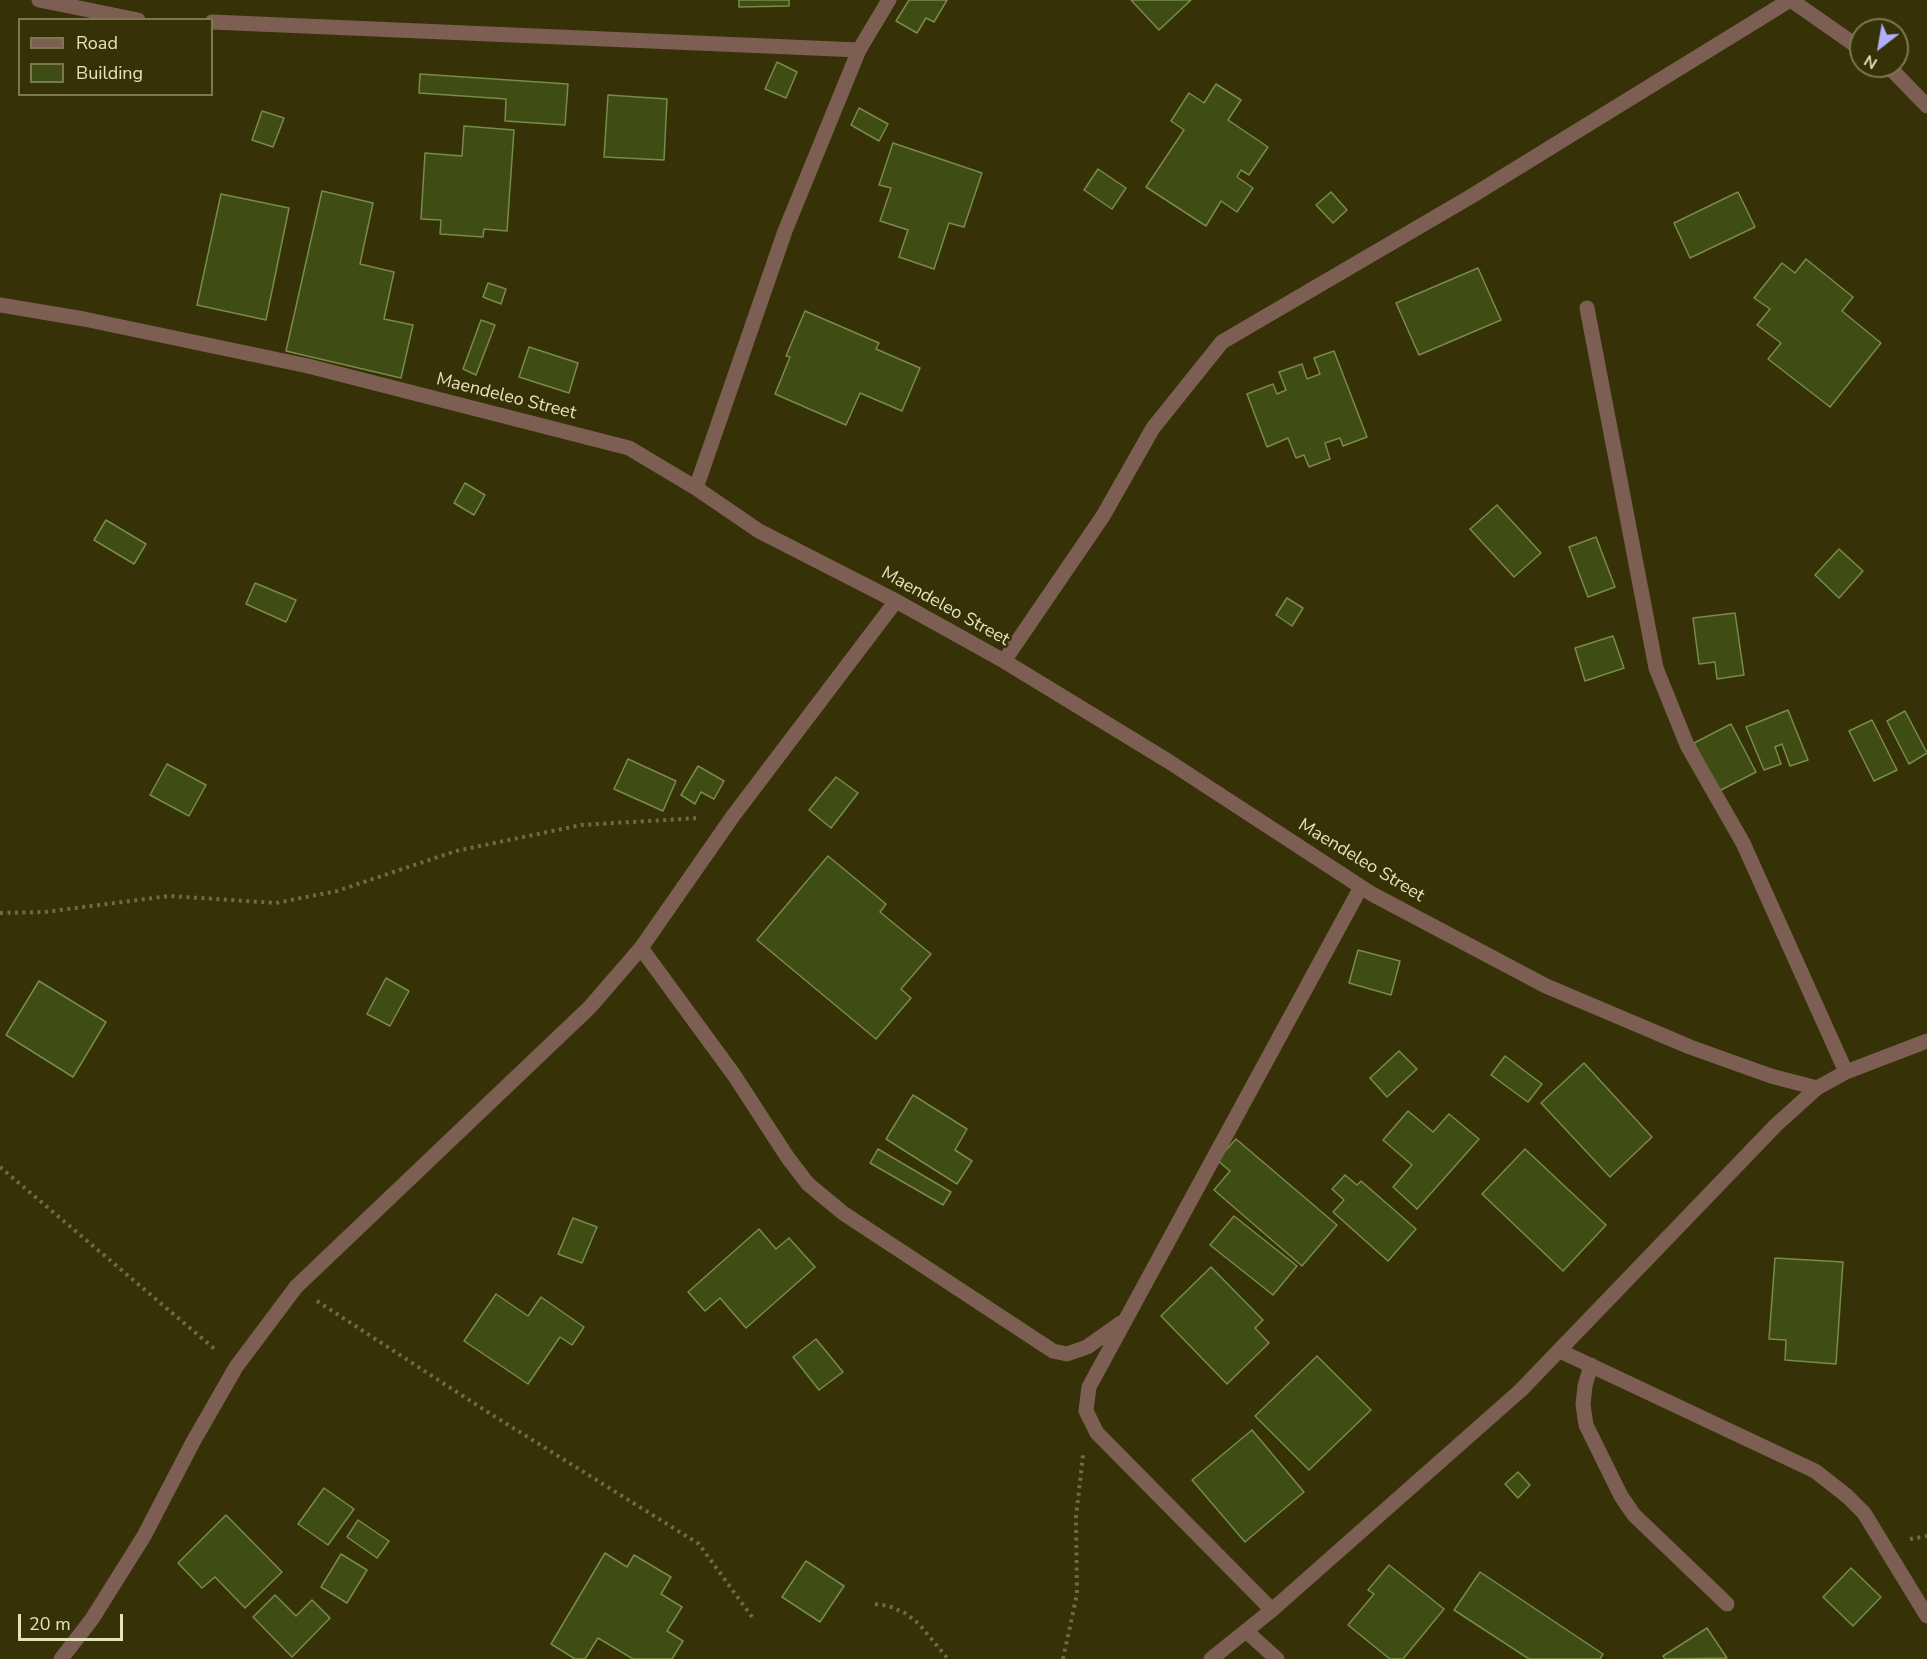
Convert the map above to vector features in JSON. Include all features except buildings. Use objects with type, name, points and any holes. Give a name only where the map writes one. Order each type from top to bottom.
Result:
[{"type":"street","points":[[39,0],[128,18]]},
{"type":"street","points":[[696,488],[784,231],[859,50],[889,0]]},
{"type":"street","points":[[1004,661],[1103,516],[1153,428],[1222,342],[1470,197],[1791,0],[1849,41]]},
{"type":"street","points":[[213,22],[859,50]]},
{"type":"street","points":[[1900,78],[1927,106]]},
{"type":"street","name":"Maendeleo Street","points":[[0,305],[84,319],[308,366],[629,448],[696,488],[759,531],[896,601],[1004,661],[1168,761],[1361,887],[1546,986],[1690,1047],[1771,1076],[1817,1088]]},
{"type":"street","points":[[1587,308],[1656,668],[1687,745],[1743,843],[1846,1072]]},
{"type":"street","points":[[61,1659],[92,1619],[144,1536],[193,1442],[236,1367],[296,1287],[590,1007],[641,948],[733,816],[896,601]]},
{"type":"street","points":[[1272,1610],[1097,1433],[1086,1412],[1089,1387],[1361,887]]},
{"type":"street","points":[[641,948],[734,1074],[795,1167],[808,1184],[843,1213],[1053,1351],[1066,1354],[1087,1347],[1126,1319]]},
{"type":"street","points":[[1211,1659],[1272,1610],[1521,1390],[1776,1125],[1817,1088],[1846,1072],[1927,1041]]},
{"type":"street","points":[[1560,1351],[1815,1471],[1847,1496],[1864,1514],[1927,1616]]},
{"type":"street","points":[[1591,1365],[1583,1405],[1586,1425],[1621,1496],[1634,1515],[1727,1604]]},
{"type":"street","points":[[1246,1631],[1277,1659]]},
{"type":"path","points":[[0,913],[45,912],[169,896],[276,903],[338,891],[456,852],[581,825],[733,816]]},
{"type":"path","points":[[0,1167],[236,1367]]},
{"type":"path","points":[[296,1287],[486,1411],[699,1544],[752,1617]]},
{"type":"path","points":[[1063,1659],[1077,1594],[1076,1517],[1080,1476],[1084,1451],[1097,1433]]},
{"type":"path","points":[[875,1604],[889,1606],[905,1613],[919,1624],[948,1659]]}]
